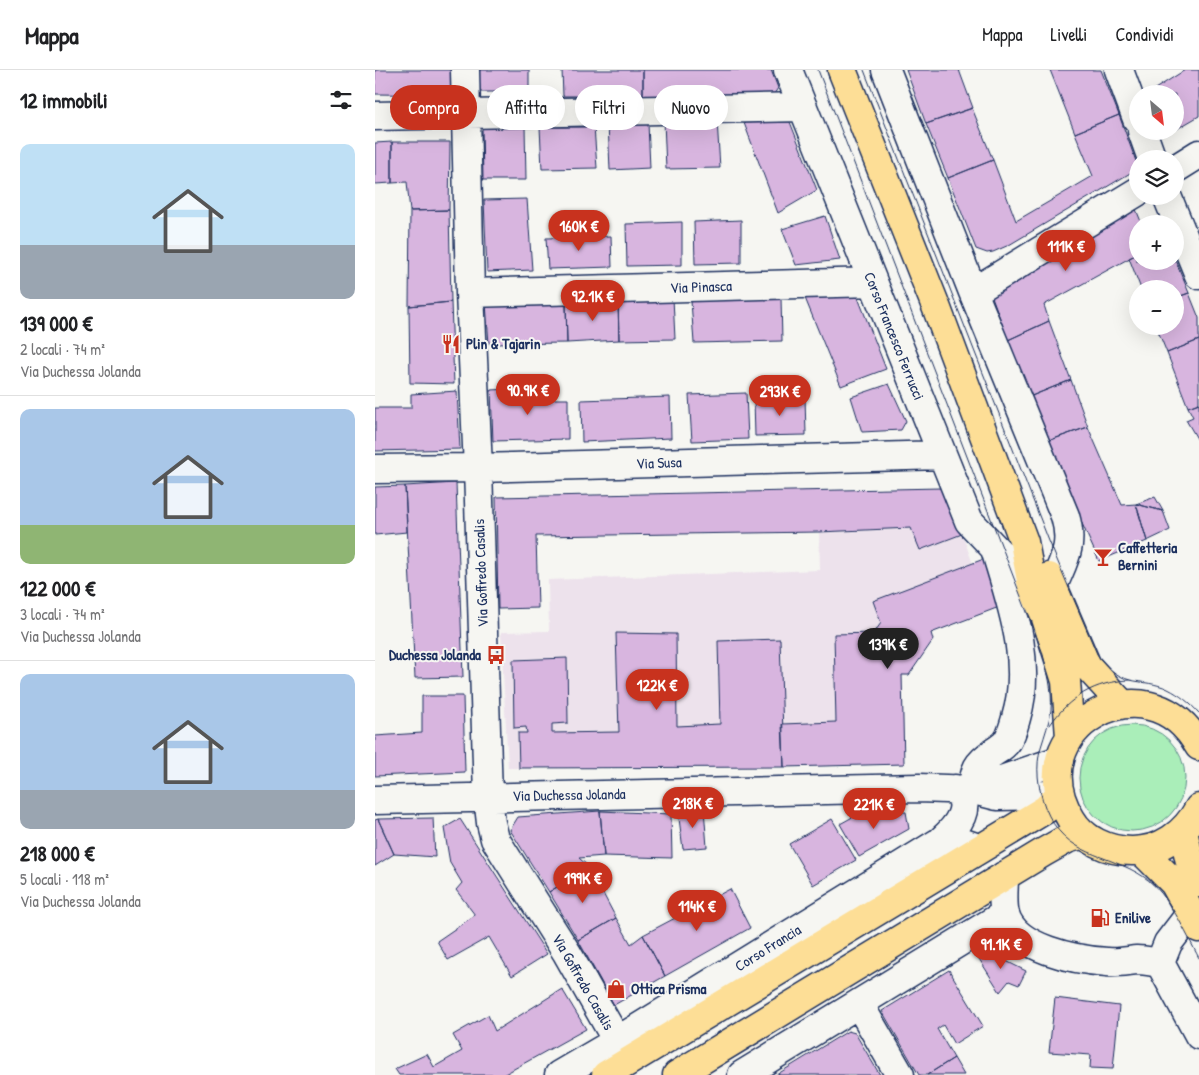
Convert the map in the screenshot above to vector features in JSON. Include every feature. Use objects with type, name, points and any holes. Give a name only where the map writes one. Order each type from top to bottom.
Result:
[{"type":"main road","points":[[842,70],[937,309],[1024,542],[1049,576],[1042,583]]},
{"type":"main road","points":[[1042,583],[1087,666],[1121,704]]},
{"type":"main road","points":[[1042,583],[1045,615],[1066,681],[1065,748],[1057,777],[1059,795],[1069,816],[1084,834],[1099,844],[1120,851],[1142,851],[1166,844],[1183,831],[1194,818],[1199,808]]},
{"type":"main road","points":[[1065,748],[1084,721],[1101,710],[1121,704],[1143,704],[1188,716],[1193,736],[1199,746]]},
{"type":"main road","name":"Corso Francia","points":[[606,1075],[1046,809],[1059,795]]},
{"type":"main road","points":[[1183,831],[1190,862],[1199,884]]},
{"type":"main road","points":[[677,1075],[1004,876],[1067,839],[1084,834]]},
{"type":"main road","points":[[1142,851],[1173,883],[1195,920]]},
{"type":"street","name":"Via Goffredo Casalis","points":[[465,70],[465,85]]},
{"type":"street","name":"Corso Francesco Ferrucci","points":[[788,70],[969,521],[1008,562],[1042,583]]},
{"type":"street","points":[[886,70],[1068,527],[1068,550],[1042,583]]},
{"type":"street","points":[[1119,70],[1129,97]]},
{"type":"street","points":[[477,115],[803,107]]},
{"type":"street","points":[[375,116],[390,116]]},
{"type":"street","name":"Via Goffredo Casalis","points":[[465,130],[469,293],[488,797],[491,823],[495,839],[567,953],[617,1041]]},
{"type":"street","points":[[1184,163],[1199,154]]},
{"type":"street","points":[[973,292],[1129,197]]},
{"type":"street","points":[[1171,205],[1199,275]]},
{"type":"street","name":"Via Pinasca","points":[[469,293],[873,282]]},
{"type":"street","name":"Via Susa","points":[[375,469],[477,468],[942,455]]},
{"type":"street","points":[[964,790],[982,761],[1003,746],[1008,740],[1021,694],[1022,668],[1017,630],[995,548]]},
{"type":"street","name":"Via Duchessa Jolanda","points":[[964,790],[1065,748]]},
{"type":"street","name":"Via Duchessa Jolanda","points":[[375,800],[909,788],[964,790],[997,796],[1059,795]]},
{"type":"street","name":"Corso Francia","points":[[559,1075],[942,840],[955,829],[963,814],[963,802],[959,793],[964,790]]},
{"type":"street","points":[[942,840],[980,848]]},
{"type":"street","points":[[1004,876],[1005,914],[1012,928],[1024,938],[1043,948],[1074,959],[1109,963],[1140,960],[1160,963]]},
{"type":"street","points":[[742,1075],[1005,914]]},
{"type":"street","points":[[1160,963],[1168,943],[1195,920]]},
{"type":"street","points":[[1160,963],[1199,1035]]},
{"type":"street","points":[[859,1004],[900,1075]]},
{"type":"shaded area","points":[[911,528],[921,550],[962,534],[973,564],[1007,604],[931,633],[933,640],[909,675],[903,676],[904,764],[784,767],[508,768],[501,632],[549,631],[548,580],[820,570],[819,532]]},
{"type":"green space","points":[[1132,725],[1152,729],[1169,741],[1181,758],[1185,778],[1181,798],[1169,815],[1152,827],[1132,831],[1112,827],[1095,815],[1083,798],[1079,778],[1083,758],[1095,741],[1112,729]]},
{"type":"building","points":[[375,70],[452,70],[452,85],[390,85],[390,94],[375,94]]},
{"type":"building","points":[[478,70],[529,70],[529,85],[487,85],[487,92],[478,92]]},
{"type":"building","points":[[562,70],[643,70],[643,85],[575,85],[575,96],[565,96],[565,85],[563,85]]},
{"type":"building","points":[[643,70],[771,70],[778,88],[774,94],[728,95],[728,85],[654,85],[654,96],[644,96]]},
{"type":"building","points":[[906,70],[959,70],[973,108],[926,124]]},
{"type":"building","points":[[1050,70],[1101,70],[1119,115],[1075,133]]},
{"type":"building","points":[[1185,70],[1199,70],[1199,116],[1184,125],[1184,85],[1161,85]]},
{"type":"building","points":[[972,108],[993,160],[948,178],[926,124]]},
{"type":"building","points":[[1119,115],[1132,150],[1129,150],[1129,174],[1009,245],[987,253],[976,249],[948,178],[993,160],[1016,221],[1093,176],[1075,133]]},
{"type":"building","points":[[790,122],[817,190],[778,213],[744,123]]},
{"type":"building","points":[[644,123],[648,123],[650,168],[610,170],[608,130],[644,130]]},
{"type":"building","points":[[482,127],[487,127],[487,130],[525,130],[526,180],[483,180]]},
{"type":"building","points":[[565,127],[575,127],[575,130],[594,130],[597,168],[542,169],[540,130],[565,130]]},
{"type":"building","points":[[664,130],[718,130],[720,168],[666,169]]},
{"type":"building","points":[[392,142],[450,142],[449,210],[410,211],[407,182],[392,183]]},
{"type":"building","points":[[392,142],[392,183],[375,184],[375,143]]},
{"type":"building","points":[[527,199],[532,270],[487,272],[484,200]]},
{"type":"building","points":[[1129,205],[1134,205],[1138,215],[1129,215],[1129,258],[1044,305],[1049,321],[1008,340],[991,294]]},
{"type":"building","points":[[449,210],[451,302],[409,306],[410,211]]},
{"type":"building","points":[[825,216],[840,260],[796,265],[782,229]]},
{"type":"building","points":[[741,220],[741,263],[695,264],[694,222]]},
{"type":"building","points":[[682,222],[682,265],[627,266],[626,224]]},
{"type":"building","points":[[611,236],[612,267],[548,269],[546,238]]},
{"type":"building","points":[[1134,270],[1180,270],[1184,280],[1138,280]]},
{"type":"building","points":[[1184,281],[1189,293],[1184,295]]},
{"type":"building","points":[[1189,293],[1199,318],[1199,340],[1167,353],[1160,335],[1184,335],[1184,295]]},
{"type":"building","points":[[857,295],[886,369],[841,386],[805,298]]},
{"type":"building","points":[[673,298],[675,339],[619,340],[618,300]]},
{"type":"building","points":[[781,298],[782,341],[694,343],[691,301]]},
{"type":"building","points":[[618,300],[619,340],[567,343],[566,303]]},
{"type":"building","points":[[451,302],[454,384],[410,383],[409,306]]},
{"type":"building","points":[[486,303],[566,303],[567,343],[489,344]]},
{"type":"building","points":[[1049,321],[1071,380],[1029,397],[1008,340]]},
{"type":"building","points":[[1199,340],[1199,403],[1188,407],[1167,353]]},
{"type":"building","points":[[1071,380],[1088,427],[1045,442],[1029,397]]},
{"type":"building","points":[[889,384],[906,421],[901,430],[862,432],[851,397]]},
{"type":"building","points":[[534,388],[534,399],[568,399],[568,439],[493,441],[491,390]]},
{"type":"building","points":[[457,391],[460,449],[375,451],[375,408],[411,408],[411,394]]},
{"type":"building","points":[[746,393],[748,439],[692,441],[689,395]]},
{"type":"building","points":[[670,397],[671,438],[582,442],[581,400]]},
{"type":"building","points":[[805,397],[806,435],[755,436],[754,399]]},
{"type":"building","points":[[1199,403],[1199,442],[1186,420],[1193,417],[1188,407]]},
{"type":"building","points":[[1088,427],[1122,505],[1136,504],[1147,541],[1099,561],[1045,442]]},
{"type":"building","points":[[456,483],[463,677],[415,678],[405,486]]},
{"type":"building","points":[[405,486],[407,532],[375,535],[375,487]]},
{"type":"building","points":[[941,488],[962,534],[920,550],[911,528],[819,532],[536,536],[538,608],[498,609],[496,497]]},
{"type":"building","points":[[1155,497],[1163,511],[1136,504]]},
{"type":"building","points":[[1136,504],[1163,511],[1170,530],[1147,541]]},
{"type":"building","points":[[989,557],[1007,604],[931,633],[933,640],[909,675],[902,675],[904,764],[784,767],[782,724],[836,722],[834,634],[874,633],[881,623],[873,601]]},
{"type":"building","points":[[616,633],[676,634],[677,726],[720,724],[718,641],[780,639],[784,767],[519,768],[518,733],[527,733],[526,727],[514,728],[513,660],[567,658],[568,723],[552,724],[552,733],[619,732]]},
{"type":"building","points":[[422,696],[463,696],[465,772],[375,776],[375,736],[422,733]]},
{"type":"building","points":[[704,809],[707,847],[683,849],[678,811]]},
{"type":"building","points":[[600,811],[604,856],[579,858],[589,867],[549,892],[510,830],[518,817]]},
{"type":"building","points":[[600,811],[671,814],[672,858],[604,856]]},
{"type":"building","points":[[906,812],[909,829],[859,857],[840,824],[858,814]]},
{"type":"building","points":[[433,818],[435,857],[394,854],[378,819]]},
{"type":"building","points":[[378,819],[394,854],[375,866],[375,820]]},
{"type":"building","points":[[460,819],[547,954],[512,976],[489,937],[448,960],[437,941],[475,915],[456,890],[462,883],[450,863],[444,828]]},
{"type":"building","points":[[832,819],[856,860],[813,885],[789,844]]},
{"type":"building","points":[[589,867],[616,918],[578,940],[549,892]]},
{"type":"building","points":[[730,889],[750,928],[665,976],[643,935]]},
{"type":"building","points":[[616,918],[631,944],[643,935],[665,976],[614,1005],[578,940]]},
{"type":"building","points":[[985,949],[1026,971],[1019,985],[1009,981],[1000,992],[976,954]]},
{"type":"building","points":[[949,970],[983,1026],[954,1044],[943,1025],[937,1029],[954,1058],[927,1075],[919,1075],[882,1011]]},
{"type":"building","points":[[562,989],[586,1029],[503,1075],[399,1075],[395,1069],[427,1054],[434,1067],[462,1051],[453,1035],[488,1015],[495,1031]]},
{"type":"building","points":[[1055,998],[1119,1006],[1113,1069],[1090,1068],[1091,1055],[1049,1052]]},
{"type":"building","points":[[848,1031],[855,1033],[880,1075],[776,1075]]},
{"type":"building","points":[[954,1058],[964,1075],[927,1075]]},
{"type":"tram line","points":[[818,70],[1042,651],[1051,695],[1051,710],[1038,762],[1039,785],[1045,807],[1053,824],[1075,845],[1130,869],[1153,884],[1176,914],[1199,958]]},
{"type":"tram line","points":[[864,70],[1049,541],[1097,654],[1107,666],[1120,676],[1168,689],[1185,700],[1199,713]]},
{"type":"tram line","points":[[1050,725],[1066,706],[1084,693],[1105,684],[1129,680]]},
{"type":"place","name":"Plin & Tajarin","points":[[451,344]]},
{"type":"place","name":"Caffetteria Bernini","points":[[1103,557]]},
{"type":"place","name":"Duchessa Jolanda","points":[[496,655]]},
{"type":"place","name":"Enilive","points":[[1100,918]]},
{"type":"place","name":"Ottica Prisma","points":[[616,989]]}]
